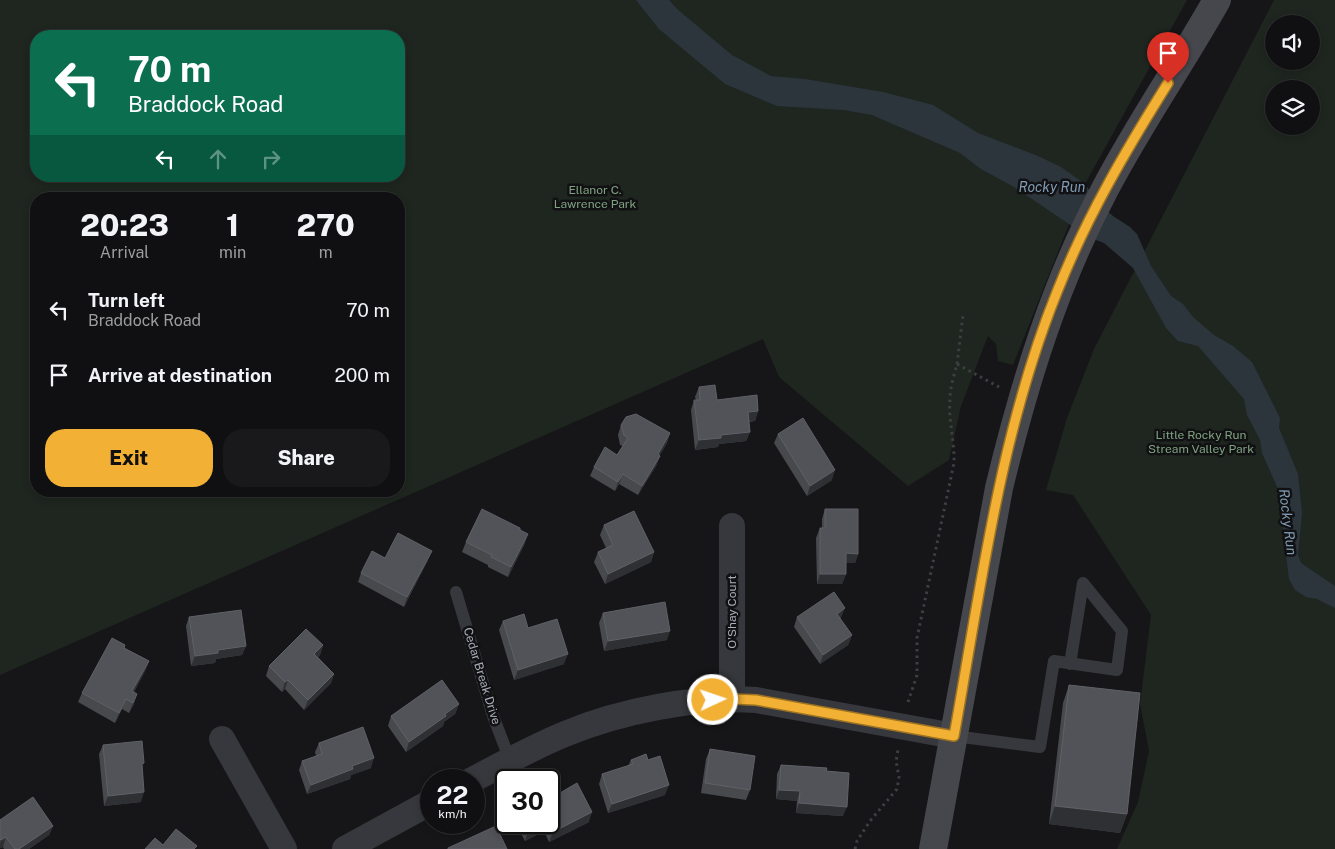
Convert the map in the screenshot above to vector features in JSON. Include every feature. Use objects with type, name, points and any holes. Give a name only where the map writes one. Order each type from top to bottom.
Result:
[{"type":"main road","points":[[933,849],[999,488],[1041,335],[1075,248],[1105,188],[1217,0]]},
{"type":"street","name":"O'Shay Court","points":[[732,526],[732,699]]},
{"type":"street","points":[[485,773],[566,734],[624,714],[694,702],[732,699],[756,700],[954,736]]},
{"type":"street","points":[[222,738],[284,849]]},
{"type":"street","points":[[345,849],[420,808]]},
{"type":"lane","points":[[954,736],[1040,747],[1054,661],[1070,664],[1117,670],[1122,631],[1083,583],[1070,664]]},
{"type":"lane","name":"Cedar Break Drive","points":[[456,592],[493,716],[510,760]]},
{"type":"path","points":[[855,849],[857,841],[870,821],[897,789],[899,777],[896,761],[909,696],[917,675],[917,638],[954,464],[955,448],[951,425],[950,399],[957,364],[963,315]]},
{"type":"path","points":[[957,364],[1022,399]]},
{"type":"green space","name":"Ellanor C. Lawrence Park","points":[[0,0],[1187,0],[1085,184],[1013,365],[998,361],[996,344],[988,336],[961,406],[949,460],[908,486],[779,377],[763,339],[405,497],[405,192],[30,192],[30,497],[404,497],[0,675]]},
{"type":"green space","name":"Little Rocky Run Stream Valley Park","points":[[1274,0],[1335,0],[1335,849],[1117,849],[1138,802],[1149,751],[1140,704],[1151,615],[1073,495],[1046,490],[1067,418],[1094,349],[1265,17],[1265,70],[1320,70],[1320,15],[1266,15]]},
{"type":"water","name":"Rocky Run","points":[[636,0],[669,0],[677,9],[732,55],[771,76],[805,79],[883,92],[933,105],[978,133],[1038,156],[1061,167],[1085,184],[1100,205],[1137,234],[1151,266],[1171,296],[1183,304],[1193,317],[1214,335],[1233,346],[1252,362],[1280,418],[1279,428],[1298,474],[1302,513],[1298,555],[1301,563],[1335,586],[1335,608],[1317,599],[1306,597],[1295,590],[1289,579],[1278,489],[1262,453],[1260,440],[1247,415],[1244,399],[1198,346],[1178,341],[1166,328],[1133,268],[1104,243],[1088,237],[1014,187],[981,169],[960,153],[872,115],[844,110],[777,106],[725,84],[659,29]]},
{"type":"building","points":[[715,385],[717,400],[757,395],[758,411],[748,412],[750,432],[721,435],[721,438],[699,440],[694,400],[700,400],[699,387]]},
{"type":"building","points":[[636,414],[670,433],[658,454],[660,456],[642,486],[623,474],[618,482],[594,467],[605,447],[617,455],[628,438],[624,435],[621,425],[626,417]]},
{"type":"building","points":[[803,418],[835,470],[810,486],[778,434]]},
{"type":"building","points":[[482,509],[528,534],[511,567],[466,542]]},
{"type":"building","points":[[825,509],[858,509],[858,554],[846,553],[846,574],[820,574],[820,528],[825,528]]},
{"type":"building","points":[[634,511],[654,552],[608,574],[598,552],[613,545],[604,525]]},
{"type":"building","points":[[398,533],[432,551],[407,597],[361,573],[372,551],[385,558]]},
{"type":"building","points":[[834,592],[845,608],[837,614],[852,635],[823,655],[797,617]]},
{"type":"building","points":[[665,602],[670,631],[608,641],[603,613]]},
{"type":"building","points":[[241,610],[246,646],[195,656],[189,617]]},
{"type":"building","points":[[524,614],[528,628],[557,619],[568,654],[518,670],[503,621]]},
{"type":"building","points":[[306,629],[323,645],[314,654],[334,674],[308,700],[288,680],[285,682],[269,666]]},
{"type":"building","points":[[112,638],[125,645],[124,648],[149,661],[132,691],[137,694],[133,703],[126,699],[119,713],[82,693]]},
{"type":"building","points":[[442,680],[459,704],[445,714],[446,716],[409,742],[391,716]]},
{"type":"building","points":[[1069,685],[1140,693],[1127,814],[1055,806]]},
{"type":"building","points":[[363,727],[374,758],[352,766],[353,769],[311,785],[302,761],[322,754],[319,743]]},
{"type":"building","points":[[142,741],[144,792],[108,796],[103,745]]},
{"type":"building","points":[[710,749],[755,756],[750,790],[705,783]]},
{"type":"building","points":[[646,754],[648,760],[660,756],[669,785],[612,804],[602,774],[633,764],[631,760]]},
{"type":"building","points":[[781,765],[827,768],[826,771],[849,773],[847,807],[799,803],[800,791],[779,790]]},
{"type":"building","points":[[577,783],[592,812],[560,828],[560,793]]},
{"type":"building","points":[[33,797],[53,826],[19,849],[15,849],[6,837],[0,839],[0,820]]},
{"type":"building","points":[[495,826],[495,834],[500,834],[507,849],[448,849],[479,834],[485,834],[485,831]]},
{"type":"building","points":[[176,829],[197,846],[194,849],[145,849],[155,838],[163,845]]},
{"type":"route","points":[[713,700],[756,700],[954,736],[999,488],[1009,445],[1038,343],[1075,248],[1119,163],[1168,83]]}]
